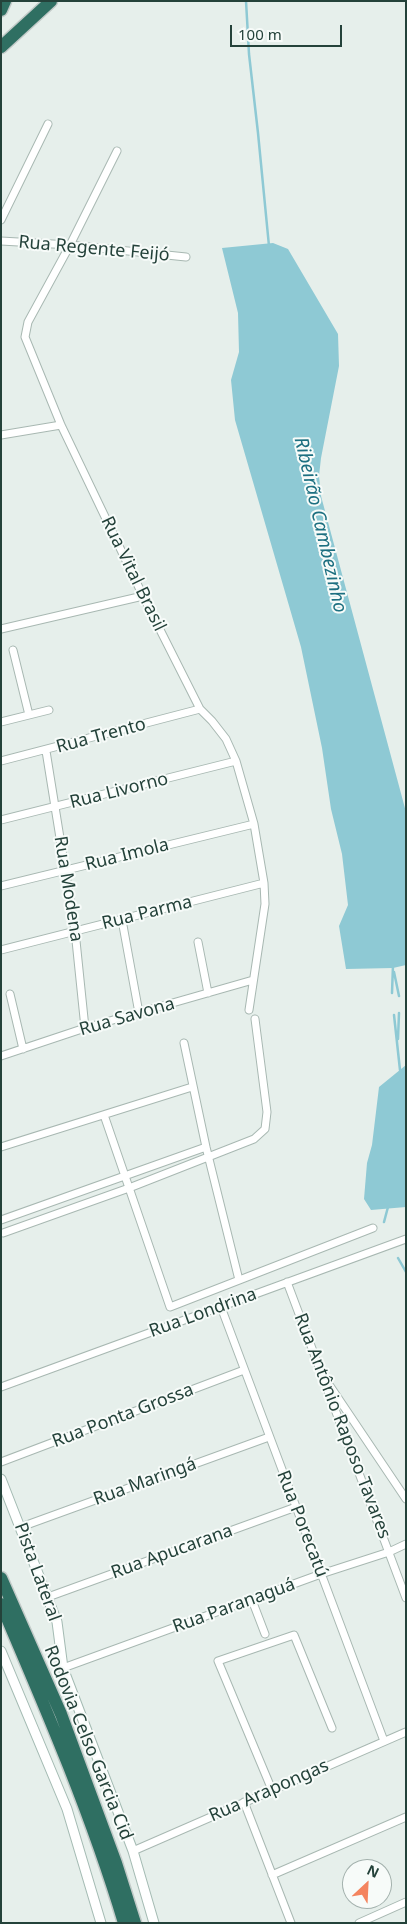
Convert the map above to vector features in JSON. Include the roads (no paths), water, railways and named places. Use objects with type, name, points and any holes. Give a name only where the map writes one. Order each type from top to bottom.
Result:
[{"type":"highway","points":[[1,10],[5,1]]},
{"type":"highway","points":[[1,47],[51,1]]},
{"type":"highway","name":"Rodovia Celso Garcia Cid","points":[[1,1578],[67,1731],[116,1863],[134,1923]]},
{"type":"highway","name":"Rodovia Celso Garcia Cid","points":[[1,1604],[48,1714],[99,1844],[124,1923]]},
{"type":"street","points":[[1,220],[48,124]]},
{"type":"street","name":"Rua Vital Brasil","points":[[117,151],[70,245],[28,322],[25,337],[61,425],[143,596],[200,710],[212,721],[226,739],[236,761],[254,824],[264,883],[265,904],[249,1010]]},
{"type":"street","name":"Rua Regente Feijó","points":[[1,241],[70,245],[186,257]]},
{"type":"street","points":[[1,435],[61,425]]},
{"type":"street","points":[[1,629],[143,596]]},
{"type":"street","points":[[13,650],[28,715]]},
{"type":"street","points":[[1,722],[49,710]]},
{"type":"street","name":"Rua Trento","points":[[1,762],[200,710]]},
{"type":"street","name":"Rua Modena","points":[[46,751],[75,931],[85,1028]]},
{"type":"street","name":"Rua Livorno","points":[[1,820],[236,761]]},
{"type":"street","name":"Rua Imola","points":[[1,886],[254,824]]},
{"type":"street","name":"Rua Parma","points":[[1,950],[264,883]]},
{"type":"street","points":[[122,920],[139,1013]]},
{"type":"street","points":[[198,942],[208,993]]},
{"type":"street","name":"Rua Savona","points":[[1,1056],[85,1028],[253,980]]},
{"type":"street","points":[[10,994],[23,1049]]},
{"type":"street","points":[[3,1233],[129,1188],[254,1139],[265,1129],[267,1112],[255,1019]]},
{"type":"street","points":[[184,1043],[192,1087],[239,1280]]},
{"type":"street","points":[[1,1147],[192,1087]]},
{"type":"street","points":[[104,1115],[170,1307],[373,1228]]},
{"type":"street","points":[[1,1220],[206,1147]]},
{"type":"street","name":"Rua Londrina","points":[[1,1387],[406,1239]]},
{"type":"street","name":"Rua Antônio Raposo Tavares","points":[[287,1282],[406,1598]]},
{"type":"street","name":"Rua Porecatú","points":[[221,1307],[384,1741]]},
{"type":"street","name":"Rua Ponta Grossa","points":[[1,1462],[244,1370]]},
{"type":"street","points":[[323,1376],[406,1499]]},
{"type":"street","name":"Rua Maringá","points":[[21,1527],[269,1437]]},
{"type":"street","name":"Pista Lateral","points":[[1,1479],[57,1622],[63,1668],[134,1851],[154,1923]]},
{"type":"street","name":"Rua Apucarana","points":[[48,1597],[296,1507]]},
{"type":"street","name":"Rua Paranaguá","points":[[63,1668],[321,1574],[389,1552],[406,1544]]},
{"type":"street","points":[[252,1600],[265,1634]]},
{"type":"street","points":[[272,1790],[218,1661],[294,1635],[332,1728]]},
{"type":"street","points":[[1,1651],[67,1809],[101,1923]]},
{"type":"street","name":"Rua Arapongas","points":[[134,1851],[406,1732]]},
{"type":"street","points":[[244,1802],[291,1923]]},
{"type":"street","points":[[272,1875],[406,1817]]},
{"type":"street","points":[[359,1923],[406,1902]]},
{"type":"water","points":[[273,243],[288,249],[338,334],[339,366],[319,476],[321,496],[406,812],[406,965],[393,968],[346,969],[339,926],[348,905],[342,854],[331,809],[322,748],[301,647],[235,420],[231,380],[239,352],[238,313],[222,248]]},
{"type":"water","points":[[406,1065],[406,1207],[371,1210],[364,1199],[367,1163],[372,1145],[379,1087]]},
{"type":"waterway","name":"Ribeirão Cambezinho","points":[[246,1],[249,54],[269,246]]},
{"type":"waterway","name":"Ribeirão Cambezinho","points":[[392,993],[393,965]]},
{"type":"waterway","name":"Ribeirão Cambezinho","points":[[394,972],[399,996]]},
{"type":"waterway","name":"Ribeirão Cambezinho","points":[[398,1039],[399,1013]]},
{"type":"waterway","name":"Ribeirão Cambezinho","points":[[394,1015],[400,1070]]},
{"type":"waterway","name":"Ribeirão Cambezinho","points":[[384,1222],[388,1207]]},
{"type":"waterway","name":"Ribeirão Cambezinho","points":[[398,1258],[406,1272]]}]
